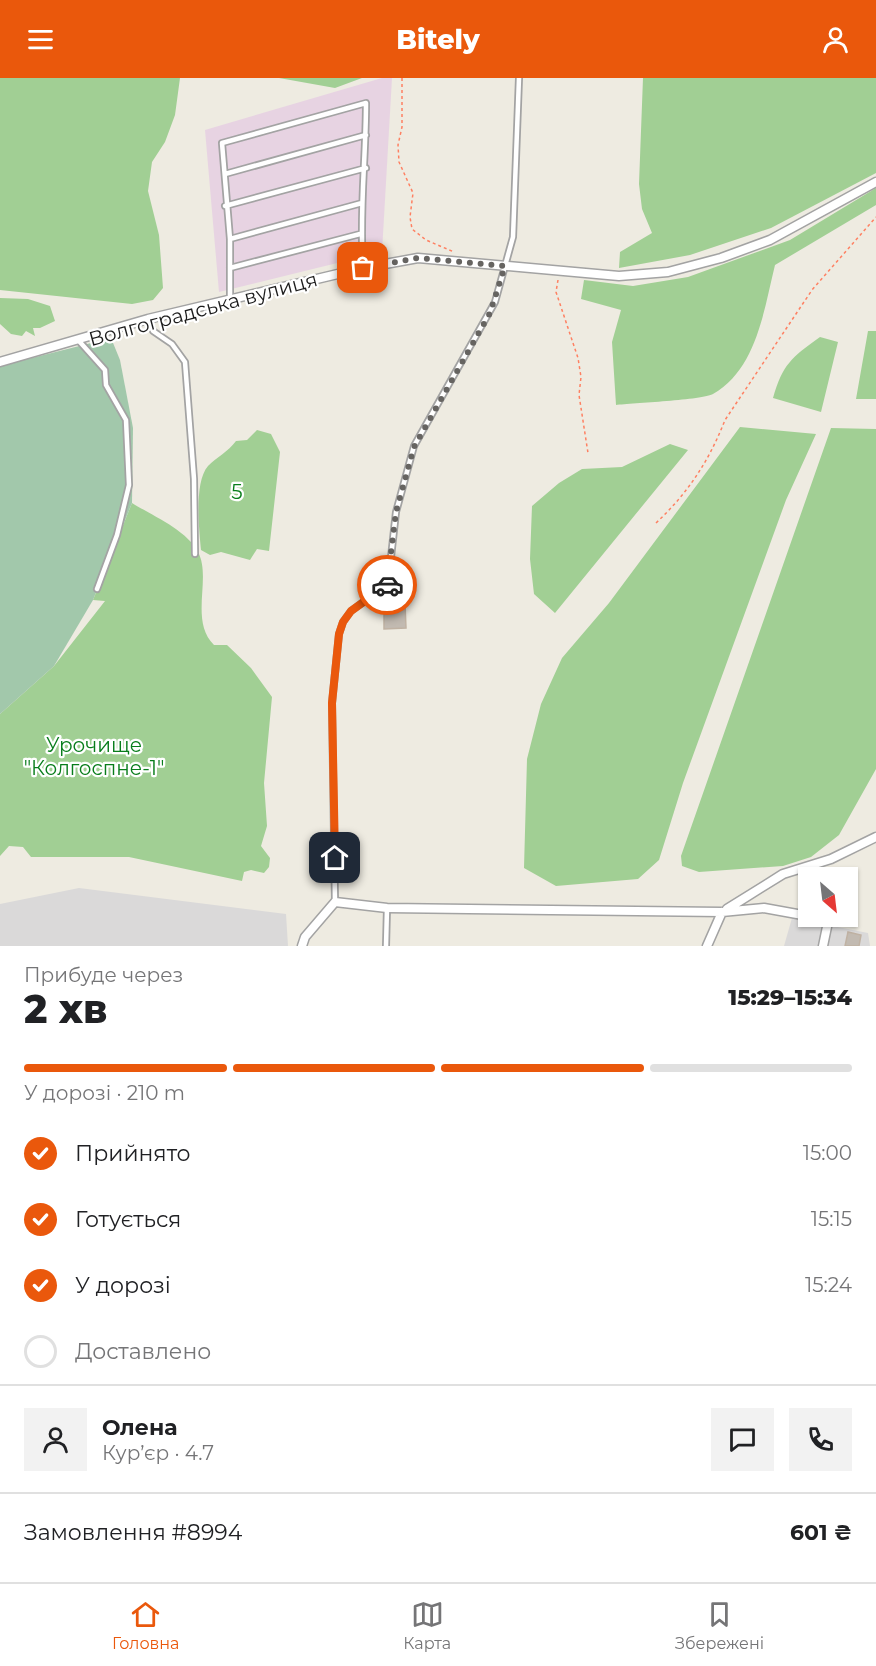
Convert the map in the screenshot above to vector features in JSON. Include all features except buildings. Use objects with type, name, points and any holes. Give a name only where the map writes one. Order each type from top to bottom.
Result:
[{"type":"street","name":"Волгоградська вулиця","points":[[0,362],[79,341],[148,319],[363,268],[418,258],[619,276],[644,275],[722,258],[770,240],[876,182]]},
{"type":"street","points":[[707,946],[722,912],[751,897],[783,874],[831,859],[876,837]]},
{"type":"street","points":[[302,946],[305,937],[335,902],[387,908],[722,912],[764,908],[798,914]]},
{"type":"street","points":[[823,946],[827,927]]},
{"type":"lane","points":[[335,902],[332,703],[339,634],[343,622],[351,611],[388,584],[396,512],[414,447],[490,313],[513,237],[519,78]]},
{"type":"lane","points":[[231,301],[230,239],[225,206],[222,143],[366,103],[366,168],[360,234],[363,268]]},
{"type":"lane","points":[[225,174],[366,135]]},
{"type":"lane","points":[[225,206],[366,168]]},
{"type":"lane","points":[[230,239],[363,203]]},
{"type":"lane","points":[[230,268],[360,234]]},
{"type":"lane","points":[[148,319],[153,331],[172,344],[185,362],[194,479],[195,554]]},
{"type":"lane","points":[[79,341],[105,370],[106,385],[126,420],[129,485],[117,535],[97,589]]},
{"type":"lane","points":[[386,946],[387,908]]},
{"type":"path","points":[[402,78],[399,162],[413,193],[410,217],[412,229],[426,240],[456,253]]},
{"type":"path","points":[[656,523],[682,499],[716,443],[725,420],[812,290],[876,218]]},
{"type":"path","points":[[562,271],[556,292],[578,358],[581,377],[579,395],[588,453]]},
{"type":"shaded area","points":[[382,78],[392,78],[382,252],[219,292],[205,130]]},
{"type":"shaded area","points":[[79,888],[286,914],[288,946],[0,946],[0,904]]},
{"type":"shaded area","points":[[792,918],[798,919],[798,927],[838,927],[868,933],[870,946],[784,946]]},
{"type":"green space","points":[[0,78],[180,78],[175,115],[165,142],[152,162],[148,191],[159,235],[163,288],[153,300],[132,304],[0,290]]},
{"type":"green space","points":[[279,78],[362,78],[335,88]]},
{"type":"green space","points":[[643,78],[876,78],[876,173],[771,228],[690,255],[619,268],[620,252],[652,233],[642,209],[639,184]]},
{"type":"green space","points":[[876,188],[876,205],[775,265],[756,337],[740,369],[728,383],[707,396],[616,405],[612,342],[621,310],[581,299],[584,280],[633,286],[688,277],[790,240]]},
{"type":"green space","points":[[0,298],[28,299],[50,306],[55,321],[40,328],[33,328],[35,336],[26,331],[22,336],[11,334],[0,324]]},
{"type":"green space","points":[[868,331],[876,331],[876,399],[856,399]]},
{"type":"green space","points":[[820,337],[838,342],[821,412],[773,398],[780,377],[789,363]]},
{"type":"green space","points":[[111,338],[120,360],[133,428],[132,503],[93,600],[54,666],[0,714],[0,366]]},
{"type":"green space","points":[[740,427],[816,434],[786,500],[683,783],[659,860],[638,879],[556,886],[524,868],[527,759],[541,704],[562,658],[609,603]]},
{"type":"green space","points":[[831,428],[876,429],[876,769],[839,835],[811,857],[783,866],[699,872],[682,866],[681,856]]},
{"type":"green space","name":"5","points":[[257,430],[271,434],[280,452],[269,551],[257,549],[250,560],[221,552],[210,555],[201,550],[199,530],[199,494],[204,473],[208,466],[236,441],[247,440]]},
{"type":"green space","points":[[670,444],[688,450],[555,613],[534,594],[530,559],[532,506],[559,483],[582,469],[622,467]]},
{"type":"green space","name":"Урочище \"Колгоспне-1\"","points":[[132,503],[177,530],[193,544],[202,562],[202,611],[207,635],[214,645],[227,645],[251,668],[272,697],[264,783],[267,826],[261,846],[270,858],[269,867],[264,873],[251,870],[244,872],[242,881],[129,857],[31,857],[23,847],[9,846],[0,856],[0,714],[54,666],[105,601],[93,600]]},
{"type":"way so far","points":[[363,268],[418,258],[505,266],[490,313],[414,447],[396,512],[390,578],[387,585]]},
{"type":"route","points":[[335,858],[332,703],[339,634],[343,622],[351,611],[387,585]]}]
